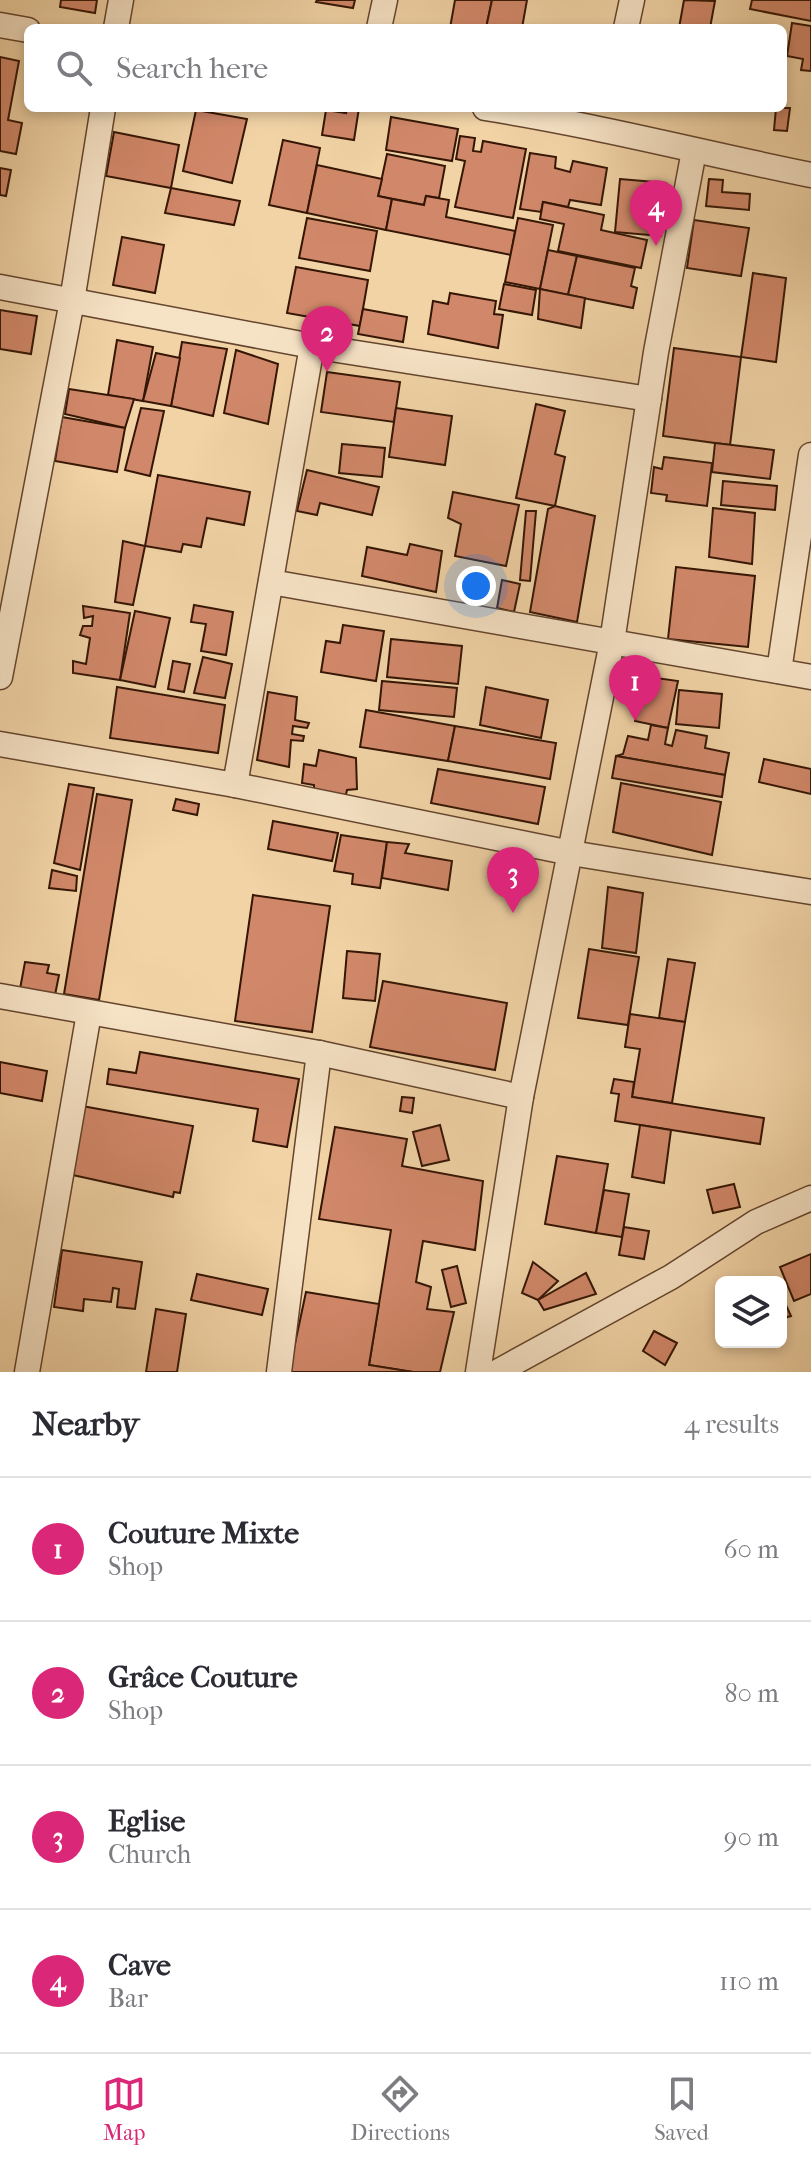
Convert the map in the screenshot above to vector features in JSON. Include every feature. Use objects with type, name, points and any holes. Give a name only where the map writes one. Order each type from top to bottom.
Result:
[{"type":"street","points":[[117,24],[121,0]]},
{"type":"street","points":[[380,24],[385,0]]},
{"type":"street","points":[[627,24],[632,0]]},
{"type":"street","points":[[0,25],[24,29]]},
{"type":"street","points":[[0,677],[72,301],[102,112]]},
{"type":"street","points":[[512,112],[558,119],[607,119],[694,151],[811,175]]},
{"type":"street","points":[[478,1372],[521,1097],[612,642],[658,337],[694,151]]},
{"type":"street","points":[[0,287],[312,346],[649,399]]},
{"type":"street","points":[[235,785],[312,346]]},
{"type":"street","points":[[779,671],[811,455]]},
{"type":"street","points":[[271,582],[811,677]]},
{"type":"street","points":[[0,744],[235,785],[571,853],[811,892]]},
{"type":"street","points":[[0,996],[319,1053],[521,1097]]},
{"type":"street","points":[[27,1372],[89,1013]]},
{"type":"street","points":[[279,1372],[319,1053]]},
{"type":"street","points":[[497,1372],[671,1277],[756,1222],[811,1198]]},
{"type":"building","points":[[61,0],[97,0],[95,13],[60,7]]},
{"type":"building","points":[[317,0],[355,0],[353,8]]},
{"type":"building","points":[[455,0],[492,0],[487,24],[451,24]]},
{"type":"building","points":[[492,0],[527,0],[523,24],[487,24]]},
{"type":"building","points":[[684,0],[715,1],[711,24],[680,24]]},
{"type":"building","points":[[752,0],[811,0],[811,21],[750,9]]},
{"type":"building","points":[[792,23],[811,26],[811,71],[801,70],[803,59],[787,56]]},
{"type":"building","points":[[0,57],[19,61],[8,120],[22,123],[16,154],[0,151]]},
{"type":"building","points":[[790,108],[787,131],[774,130],[776,112],[787,112]]},
{"type":"building","points":[[196,112],[247,119],[232,183],[183,171]]},
{"type":"building","points":[[326,112],[358,112],[354,140],[322,135]]},
{"type":"building","points":[[391,117],[458,129],[452,161],[386,150]]},
{"type":"building","points":[[114,132],[179,145],[171,188],[106,176]]},
{"type":"building","points":[[460,136],[475,138],[473,151],[481,152],[483,141],[526,149],[513,218],[455,207],[465,161],[456,159]]},
{"type":"building","points":[[283,140],[320,148],[307,213],[269,205]]},
{"type":"building","points":[[530,153],[556,157],[555,168],[570,172],[573,161],[607,168],[601,205],[570,200],[568,207],[543,202],[541,212],[520,209]]},
{"type":"building","points":[[387,154],[445,166],[439,198],[426,196],[424,205],[378,196]]},
{"type":"building","points":[[317,165],[382,179],[378,196],[392,199],[386,230],[307,213]]},
{"type":"building","points":[[0,168],[11,170],[6,196],[0,195]]},
{"type":"building","points":[[620,179],[666,183],[661,236],[615,232]]},
{"type":"building","points":[[709,179],[723,180],[722,192],[750,194],[749,210],[706,206]]},
{"type":"building","points":[[171,188],[240,201],[234,225],[165,213]]},
{"type":"building","points":[[426,196],[449,200],[446,217],[515,231],[511,255],[386,230],[392,199],[424,205]]},
{"type":"building","points":[[543,202],[604,215],[601,230],[647,240],[641,268],[558,251],[564,224],[540,219]]},
{"type":"building","points":[[307,218],[377,231],[370,271],[299,258]]},
{"type":"building","points":[[518,218],[553,225],[540,289],[505,282]]},
{"type":"building","points":[[694,220],[749,228],[741,276],[687,268]]},
{"type":"building","points":[[122,237],[164,245],[155,293],[113,285]]},
{"type":"building","points":[[548,250],[577,256],[568,295],[540,289]]},
{"type":"building","points":[[577,256],[635,268],[631,286],[637,288],[633,308],[568,295]]},
{"type":"building","points":[[296,267],[368,280],[360,326],[287,313]]},
{"type":"building","points":[[753,273],[786,278],[776,362],[741,357]]},
{"type":"building","points":[[504,284],[536,290],[532,315],[499,309]]},
{"type":"building","points":[[540,289],[585,298],[581,328],[538,319]]},
{"type":"building","points":[[450,293],[496,301],[494,314],[503,315],[498,348],[428,334],[433,301],[448,304]]},
{"type":"building","points":[[363,309],[407,317],[403,342],[358,334]]},
{"type":"building","points":[[0,310],[37,316],[31,354],[0,349]]},
{"type":"building","points":[[117,340],[153,347],[143,401],[108,395]]},
{"type":"building","points":[[182,342],[227,349],[213,416],[171,406]]},
{"type":"building","points":[[674,348],[741,357],[730,445],[663,436]]},
{"type":"building","points":[[236,350],[278,364],[268,424],[224,413]]},
{"type":"building","points":[[156,353],[180,358],[171,406],[143,401]]},
{"type":"building","points":[[327,372],[400,382],[394,422],[321,412]]},
{"type":"building","points":[[69,389],[134,399],[125,428],[65,414]]},
{"type":"building","points":[[536,404],[565,411],[555,454],[565,457],[555,506],[516,498]]},
{"type":"building","points":[[141,408],[164,411],[150,476],[125,470]]},
{"type":"building","points":[[396,408],[452,416],[445,465],[389,457]]},
{"type":"building","points":[[62,417],[125,428],[117,472],[55,461]]},
{"type":"building","points":[[715,443],[774,450],[770,479],[712,472]]},
{"type":"building","points":[[342,444],[385,448],[382,477],[339,473]]},
{"type":"building","points":[[664,457],[712,463],[707,506],[666,501],[667,495],[651,493],[654,467],[662,469]]},
{"type":"building","points":[[307,470],[379,487],[372,515],[320,503],[317,515],[297,511]]},
{"type":"building","points":[[158,475],[250,492],[244,525],[207,518],[201,547],[183,544],[181,552],[145,546]]},
{"type":"building","points":[[723,481],[777,486],[775,510],[721,505]]},
{"type":"building","points":[[453,492],[519,505],[506,566],[455,556],[461,524],[448,518]]},
{"type":"building","points":[[555,506],[595,516],[577,622],[530,612],[548,509]]},
{"type":"building","points":[[713,508],[755,513],[752,564],[709,557]]},
{"type":"building","points":[[526,511],[536,511],[530,581],[520,580]]},
{"type":"building","points":[[123,541],[145,546],[133,605],[115,602]]},
{"type":"building","points":[[410,544],[442,551],[436,592],[362,576],[367,547],[407,555]]},
{"type":"building","points":[[676,567],[755,576],[748,647],[668,639]]},
{"type":"building","points":[[502,580],[520,584],[514,612],[497,608]]},
{"type":"building","points":[[194,605],[233,612],[226,655],[201,651],[206,624],[191,622]]},
{"type":"building","points":[[83,606],[130,613],[120,680],[73,673],[73,661],[86,664],[90,638],[80,635],[83,626],[92,626],[93,616],[84,618]]},
{"type":"building","points":[[135,611],[170,618],[155,687],[120,680]]},
{"type":"building","points":[[343,625],[384,631],[376,681],[321,672],[326,641],[340,643]]},
{"type":"building","points":[[391,639],[462,646],[458,684],[387,677]]},
{"type":"building","points":[[203,657],[232,664],[225,698],[194,693]]},
{"type":"building","points":[[173,661],[190,664],[184,692],[168,689]]},
{"type":"building","points":[[642,676],[678,681],[668,728],[635,721]]},
{"type":"building","points":[[382,681],[457,688],[454,717],[379,710]]},
{"type":"building","points":[[117,687],[225,705],[218,753],[110,738]]},
{"type":"building","points":[[486,687],[548,700],[541,738],[480,725]]},
{"type":"building","points":[[679,690],[722,694],[719,728],[676,724]]},
{"type":"building","points":[[268,692],[297,697],[295,720],[309,723],[307,728],[293,726],[292,734],[304,736],[303,741],[291,740],[289,767],[257,760]]},
{"type":"building","points":[[366,710],[455,726],[448,761],[360,747]]},
{"type":"building","points":[[651,725],[668,728],[665,744],[672,746],[676,730],[707,736],[705,748],[729,753],[725,775],[616,756],[623,754],[628,736],[648,740]]},
{"type":"building","points":[[455,726],[556,743],[550,779],[448,761]]},
{"type":"building","points":[[319,750],[356,758],[357,789],[347,790],[345,799],[314,793],[314,785],[302,783],[304,764],[316,766]]},
{"type":"building","points":[[616,756],[725,775],[722,797],[612,778]]},
{"type":"building","points":[[764,759],[811,769],[811,794],[759,782]]},
{"type":"building","points":[[438,769],[545,787],[538,824],[431,803]]},
{"type":"building","points":[[621,783],[721,802],[712,855],[613,832]]},
{"type":"building","points":[[69,784],[94,788],[80,870],[54,863]]},
{"type":"building","points":[[97,794],[132,800],[99,1000],[64,994]]},
{"type":"building","points":[[176,799],[199,804],[197,815],[173,810]]},
{"type":"building","points":[[273,821],[338,833],[332,861],[268,849]]},
{"type":"building","points":[[341,835],[387,842],[380,888],[352,884],[353,874],[334,871]]},
{"type":"building","points":[[387,842],[409,844],[405,853],[452,861],[448,890],[382,878]]},
{"type":"building","points":[[52,870],[77,876],[76,891],[49,888]]},
{"type":"building","points":[[608,887],[643,893],[636,953],[602,948]]},
{"type":"building","points":[[253,895],[330,906],[312,1032],[235,1021]]},
{"type":"building","points":[[589,949],[639,957],[628,1025],[578,1018]]},
{"type":"building","points":[[347,951],[380,954],[375,1001],[343,998]]},
{"type":"building","points":[[668,959],[695,963],[685,1022],[659,1018]]},
{"type":"building","points":[[25,962],[49,965],[47,973],[59,975],[55,995],[20,989]]},
{"type":"building","points":[[383,981],[507,1003],[495,1070],[370,1047]]},
{"type":"building","points":[[630,1014],[685,1022],[672,1103],[632,1097],[640,1049],[625,1047]]},
{"type":"building","points":[[140,1052],[299,1079],[287,1147],[253,1141],[258,1109],[107,1084],[109,1069],[136,1073]]},
{"type":"building","points":[[0,1062],[47,1071],[42,1101],[0,1093]]},
{"type":"building","points":[[614,1079],[634,1082],[632,1097],[764,1118],[760,1144],[615,1121],[619,1094],[611,1093]]},
{"type":"building","points":[[402,1097],[414,1098],[412,1113],[400,1111]]},
{"type":"building","points":[[82,1106],[193,1126],[180,1193],[174,1192],[173,1197],[68,1174]]},
{"type":"building","points":[[440,1125],[449,1160],[422,1166],[413,1132]]},
{"type":"building","points":[[640,1125],[671,1130],[664,1183],[632,1177]]},
{"type":"building","points":[[335,1127],[407,1139],[402,1166],[483,1181],[475,1250],[423,1241],[416,1282],[431,1287],[427,1309],[454,1312],[440,1372],[413,1372],[369,1365],[391,1230],[319,1219]]},
{"type":"building","points":[[557,1156],[608,1164],[596,1233],[545,1224]]},
{"type":"building","points":[[734,1184],[740,1207],[713,1213],[707,1190]]},
{"type":"building","points":[[604,1190],[629,1194],[622,1237],[596,1233]]},
{"type":"building","points":[[624,1227],[649,1231],[644,1259],[619,1255]]},
{"type":"building","points":[[62,1250],[142,1262],[135,1309],[117,1307],[119,1289],[113,1288],[111,1302],[84,1299],[83,1311],[54,1307]]},
{"type":"building","points":[[811,1254],[811,1294],[794,1301],[787,1276],[784,1276],[780,1267]]},
{"type":"building","points":[[533,1262],[558,1281],[538,1300],[522,1293]]},
{"type":"building","points":[[457,1266],[466,1303],[451,1307],[442,1270]]},
{"type":"building","points":[[586,1273],[596,1294],[544,1310],[538,1300]]},
{"type":"building","points":[[197,1274],[268,1289],[262,1315],[191,1300]]},
{"type":"building","points":[[306,1292],[379,1304],[369,1365],[413,1372],[289,1372]]},
{"type":"building","points":[[156,1309],[186,1314],[177,1372],[146,1372]]},
{"type":"building","points":[[654,1331],[677,1343],[665,1365],[643,1351]]},
{"type":"place","name":"Cave","points":[[656,246]]},
{"type":"place","name":"Grâce Couture","points":[[327,372]]},
{"type":"place","name":"Couture Mixte","points":[[635,721]]},
{"type":"place","name":"Eglise","points":[[513,913]]}]
